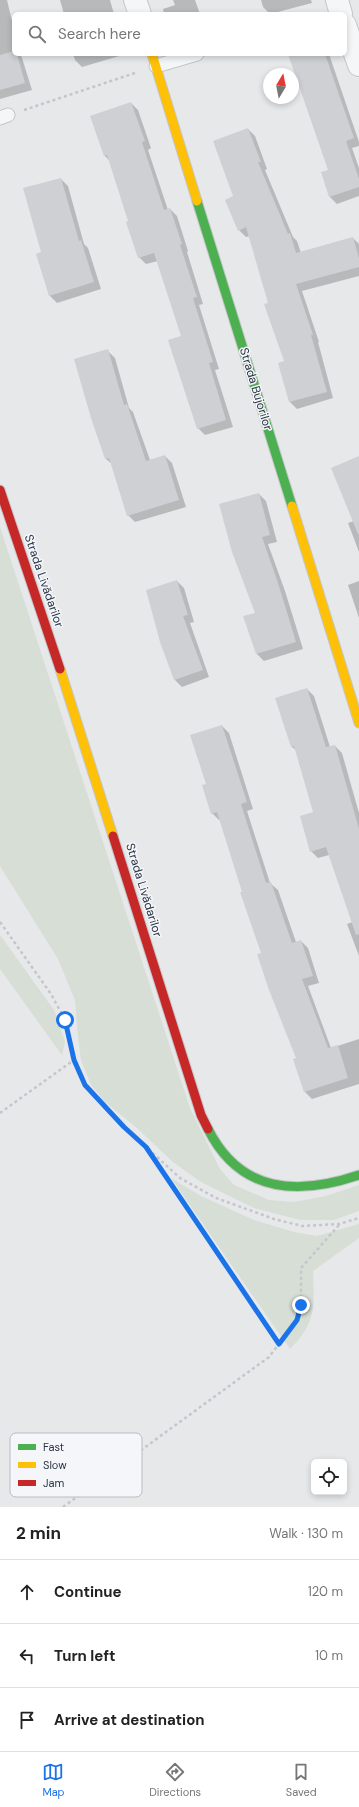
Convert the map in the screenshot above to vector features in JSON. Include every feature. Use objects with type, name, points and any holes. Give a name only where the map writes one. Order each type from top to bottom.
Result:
[{"type":"street","points":[[135,0],[139,12]]},
{"type":"street","points":[[337,0],[340,12]]},
{"type":"street","points":[[347,30],[359,65]]},
{"type":"street","name":"Strada Bujorilor","points":[[154,60],[359,723]]},
{"type":"street","name":"Strada Livădarilor","points":[[0,490],[105,804],[199,1109],[213,1138],[224,1156],[240,1170],[262,1182],[286,1187],[304,1188],[321,1186],[359,1175]]},
{"type":"lane","points":[[154,60],[183,56]]},
{"type":"path","points":[[4,116],[154,60]]},
{"type":"path","points":[[0,922],[51,994],[65,1020],[74,1060],[85,1085],[124,1127],[180,1178],[216,1198],[274,1220],[302,1226],[339,1224],[359,1218]]},
{"type":"path","points":[[0,1113],[74,1060]]},
{"type":"path","points":[[146,1147],[279,1344]]},
{"type":"path","points":[[142,1449],[269,1357],[297,1320],[301,1305],[301,1268],[339,1224]]},
{"type":"path","points":[[63,1507],[77,1497]]},
{"type":"shaded area","points":[[0,527],[190,1108],[220,1169],[234,1185],[269,1200],[294,1202],[326,1196],[359,1185],[359,1211],[334,1220],[300,1220],[254,1208],[201,1182],[173,1162],[137,1128],[105,1102],[91,1085],[81,1060],[75,1000],[58,959],[0,866]]},
{"type":"shaded area","points":[[0,935],[54,1010],[65,1042],[62,1055],[0,969]]},
{"type":"shaded area","points":[[171,1178],[201,1196],[254,1220],[294,1232],[317,1236],[359,1224],[359,1238],[313,1271],[314,1294],[312,1313],[305,1330],[290,1349]]},
{"type":"building","points":[[12,52],[12,56],[18,56],[25,83],[0,90],[0,55]]},
{"type":"building","points":[[289,56],[326,56],[354,138],[346,141],[359,179],[359,187],[329,197],[321,172],[328,170],[299,86],[299,68],[293,68]]},
{"type":"building","points":[[131,102],[145,141],[142,142],[164,210],[170,208],[182,244],[180,245],[197,297],[193,298],[213,362],[209,363],[226,420],[197,429],[168,340],[181,336],[154,253],[138,258],[107,155],[104,156],[90,116]]},
{"type":"building","points":[[248,128],[261,162],[258,162],[288,234],[290,233],[296,253],[353,237],[359,258],[359,267],[296,284],[313,335],[311,335],[327,392],[289,402],[278,363],[284,361],[264,304],[268,303],[246,227],[238,231],[225,200],[233,196],[213,141]]},
{"type":"building","points":[[61,178],[79,241],[81,240],[94,282],[49,296],[36,254],[41,252],[23,188]]},
{"type":"building","points":[[108,349],[124,405],[127,404],[146,461],[165,455],[179,500],[127,516],[109,458],[105,459],[91,418],[74,359]]},
{"type":"building","points":[[359,456],[359,534],[358,534],[331,468]]},
{"type":"building","points":[[259,493],[270,535],[262,537],[296,642],[256,654],[243,616],[255,613],[232,552],[219,504]]},
{"type":"building","points":[[177,580],[188,615],[183,616],[203,670],[174,680],[160,642],[146,590]]},
{"type":"building","points":[[307,688],[326,747],[335,745],[359,829],[359,934],[356,935],[326,847],[310,852],[300,816],[313,812],[294,746],[291,747],[275,698]]},
{"type":"building","points":[[222,725],[247,802],[241,804],[266,883],[271,882],[292,943],[301,940],[313,976],[302,979],[328,1048],[338,1045],[348,1078],[304,1092],[293,1059],[296,1058],[269,990],[257,954],[261,953],[240,892],[242,892],[217,812],[211,814],[202,785],[206,784],[190,735]]},
{"type":"traffic: fast","points":[[197,201],[292,506]]},
{"type":"traffic: fast","points":[[208,1129],[221,1150],[236,1166],[253,1177],[272,1184],[292,1187],[314,1186],[336,1182],[359,1175]]},
{"type":"traffic: slow","points":[[153,56],[197,201]]},
{"type":"traffic: slow","points":[[292,506],[359,723]]},
{"type":"traffic: slow","points":[[60,669],[113,836]]},
{"type":"traffic: jam","points":[[0,490],[60,669]]},
{"type":"traffic: jam","points":[[113,836],[201,1115],[208,1129]]},
{"type":"route","points":[[65,1020],[74,1060],[85,1085],[124,1127],[146,1147],[279,1344],[297,1320],[301,1305]]}]
